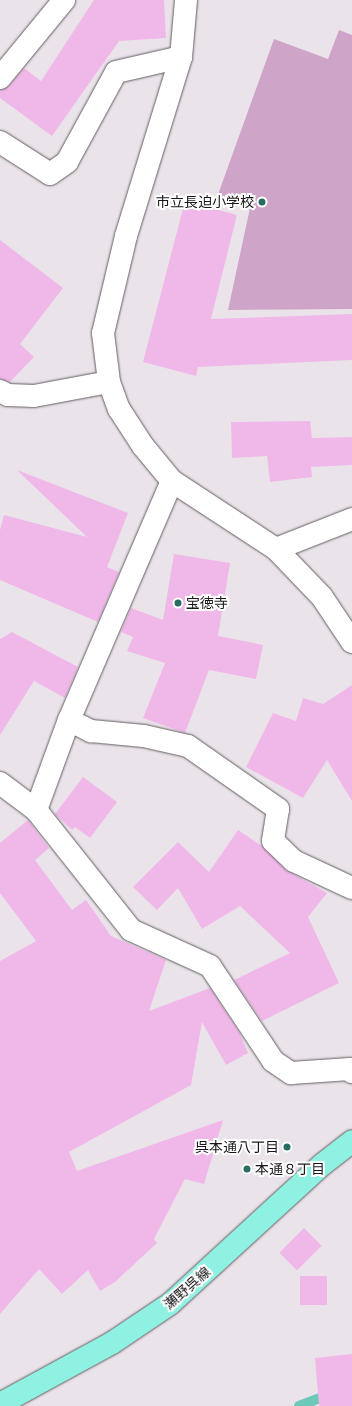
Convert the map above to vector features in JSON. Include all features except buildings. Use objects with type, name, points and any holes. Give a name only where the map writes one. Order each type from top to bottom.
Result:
[{"type":"main road","name":"瀬野呉線","points":[[0,1404],[112,1343],[170,1304],[323,1164],[352,1141]]},
{"type":"street","points":[[0,78],[64,0]]},
{"type":"street","points":[[186,0],[181,57],[126,236],[103,333],[110,382],[119,409],[143,446],[172,480],[276,549],[322,597],[352,642]]},
{"type":"street","points":[[0,142],[50,174],[67,162],[116,72],[181,57]]},
{"type":"street","points":[[0,391],[8,395],[34,396],[110,382]]},
{"type":"street","points":[[36,810],[69,720],[172,480]]},
{"type":"street","points":[[276,549],[352,519]]},
{"type":"street","points":[[69,720],[91,731],[144,736],[188,746],[278,809],[273,841],[294,861],[352,888]]},
{"type":"street","points":[[0,782],[36,810],[131,930],[210,966],[273,1061],[290,1073],[351,1069]]},
{"type":"shaded area","points":[[339,30],[352,35],[352,309],[228,310],[250,208],[216,200],[274,39],[328,59]]},
{"type":"waterway","points":[[299,1406],[328,1395],[352,1394]]},
{"type":"place","name":"市立長迫小学校","points":[[262,202]]},
{"type":"place","name":"宝徳寺","points":[[178,603]]},
{"type":"place","name":"呉本通八丁目","points":[[287,1147]]},
{"type":"place","name":"本通８丁目","points":[[247,1169]]}]
